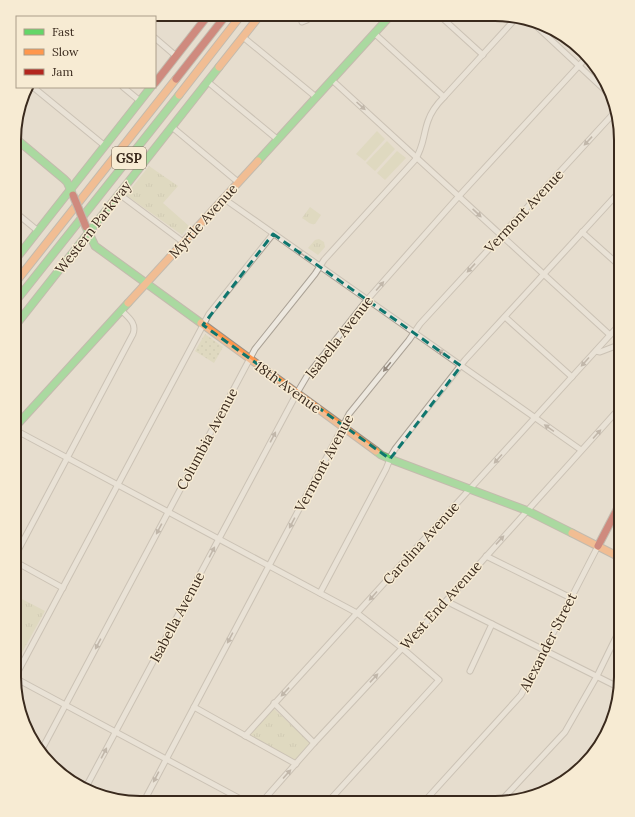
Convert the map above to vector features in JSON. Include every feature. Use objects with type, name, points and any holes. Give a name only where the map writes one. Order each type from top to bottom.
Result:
[{"type":"main road","points":[[156,81],[204,21]]},
{"type":"main road","name":"GSP","points":[[21,275],[221,21]]},
{"type":"main road","name":"GSP","points":[[21,294],[236,21]]},
{"type":"main road","name":"Western Parkway","points":[[21,318],[87,230],[119,194],[256,21]]},
{"type":"main road","name":"Myrtle Avenue","points":[[21,419],[386,21]]},
{"type":"main road","points":[[21,252],[71,192],[151,88]]},
{"type":"main road","name":"18th Avenue","points":[[21,143],[66,180],[87,230],[96,246],[381,455],[528,511],[614,554]]},
{"type":"main road","name":"Alexander Street","points":[[598,546],[614,515]]},
{"type":"street","points":[[445,21],[482,55]]},
{"type":"street","points":[[417,158],[423,143],[430,116],[435,108],[512,22]]},
{"type":"street","points":[[540,30],[601,87]]},
{"type":"street","points":[[374,33],[444,97]]},
{"type":"street","points":[[243,37],[316,97]]},
{"type":"street","points":[[156,39],[176,56]]},
{"type":"street","name":"Isabella Avenue","points":[[88,784],[307,376],[367,300],[459,196],[583,61]]},
{"type":"street","points":[[332,80],[610,336]]},
{"type":"street","points":[[208,82],[278,139]]},
{"type":"street","points":[[34,88],[105,146]]},
{"type":"street","points":[[124,88],[140,101]]},
{"type":"street","name":"Vermont Avenue","points":[[147,796],[349,414],[409,340],[420,324],[611,116]]},
{"type":"street","points":[[172,127],[238,182]]},
{"type":"street","name":"Columbia Avenue","points":[[43,746],[256,347],[315,274],[324,260],[417,158]]},
{"type":"street","points":[[119,194],[183,242]]},
{"type":"street","points":[[223,198],[581,450]]},
{"type":"street","points":[[320,593],[386,469],[395,449],[461,366],[614,198]]},
{"type":"street","points":[[21,217],[38,231]]},
{"type":"street","points":[[582,232],[614,261]]},
{"type":"street","points":[[21,665],[203,325],[211,312],[273,234]]},
{"type":"street","points":[[21,545],[133,334],[135,329],[133,324],[121,310]]},
{"type":"street","points":[[505,317],[572,377]]},
{"type":"street","name":"Carolina Avenue","points":[[245,736],[614,331]]},
{"type":"street","points":[[596,351],[600,352],[614,347]]},
{"type":"street","name":"West End Avenue","points":[[267,796],[314,743],[528,511],[614,414]]},
{"type":"street","points":[[21,433],[357,613],[402,648],[439,680],[334,796]]},
{"type":"street","name":"Alexander Street","points":[[429,796],[521,695],[598,546]]},
{"type":"street","points":[[486,556],[571,598]]},
{"type":"street","points":[[21,565],[63,588]]},
{"type":"street","points":[[446,600],[614,685]]},
{"type":"street","points":[[470,671],[492,624]]},
{"type":"street","points":[[506,796],[565,732],[597,676],[614,641]]},
{"type":"street","points":[[21,682],[235,796]]},
{"type":"street","points":[[274,703],[314,743]]},
{"type":"street","points":[[194,707],[296,764]]},
{"type":"highlighted area","points":[[273,234],[461,366],[390,459],[203,325]]},
{"type":"green space","points":[[377,131],[385,139],[365,161],[356,154]]},
{"type":"green space","points":[[387,141],[395,149],[375,171],[366,163]]},
{"type":"green space","points":[[397,151],[406,158],[385,180],[377,173]]},
{"type":"green space","points":[[149,166],[178,186],[163,203],[189,226],[182,235],[126,195]]},
{"type":"green space","points":[[310,207],[321,215],[315,224],[302,218]]},
{"type":"green space","points":[[319,239],[324,242],[325,247],[318,255],[308,248],[315,240]]},
{"type":"green space","points":[[205,334],[223,347],[214,363],[195,351]]},
{"type":"green space","points":[[21,599],[45,611],[21,654]]},
{"type":"green space","points":[[273,708],[312,744],[296,762],[248,735]]},
{"type":"traffic: fast","points":[[258,161],[386,21]]},
{"type":"traffic: fast","points":[[21,318],[219,67]]},
{"type":"traffic: fast","points":[[21,252],[150,88]]},
{"type":"traffic: fast","points":[[21,294],[179,95]]},
{"type":"traffic: fast","points":[[21,143],[64,179],[72,193]]},
{"type":"traffic: fast","points":[[86,227],[95,246],[201,323]]},
{"type":"traffic: fast","points":[[21,420],[128,303]]},
{"type":"traffic: fast","points":[[376,451],[390,459],[528,511],[572,533]]},
{"type":"traffic: slow","points":[[179,95],[237,21]]},
{"type":"traffic: slow","points":[[219,67],[255,21]]},
{"type":"traffic: slow","points":[[21,275],[176,79]]},
{"type":"traffic: slow","points":[[128,303],[258,161]]},
{"type":"traffic: slow","points":[[201,323],[376,451]]},
{"type":"traffic: slow","points":[[572,533],[614,554]]},
{"type":"traffic: jam","points":[[156,82],[204,21]]},
{"type":"traffic: jam","points":[[176,79],[222,21]]},
{"type":"traffic: jam","points":[[73,195],[86,227]]},
{"type":"traffic: jam","points":[[598,546],[614,515]]}]
